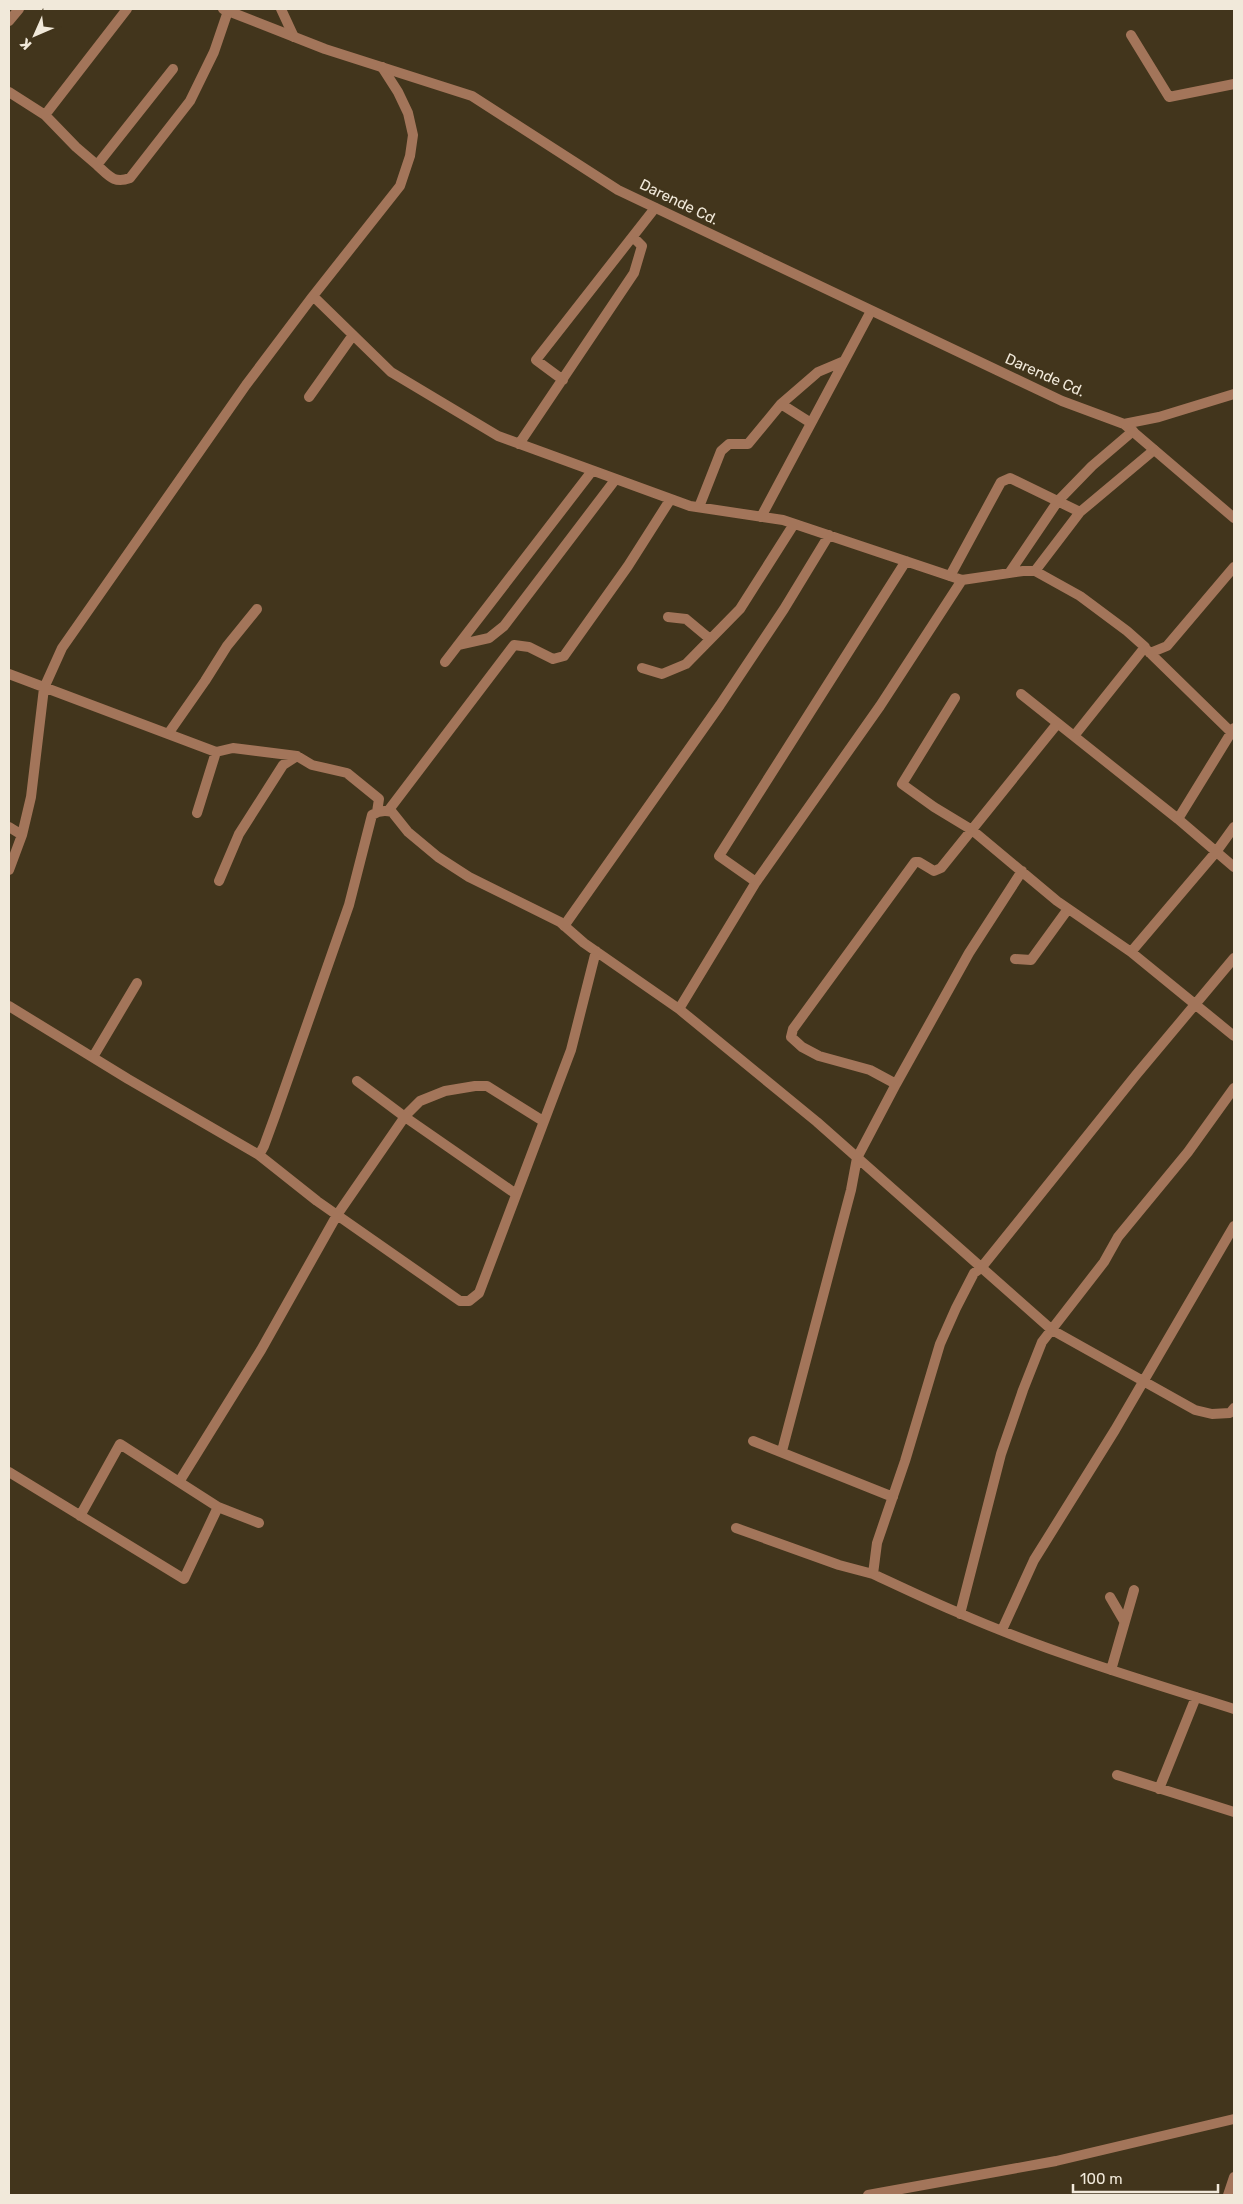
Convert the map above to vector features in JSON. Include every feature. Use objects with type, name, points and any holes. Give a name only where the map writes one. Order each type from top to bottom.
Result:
[{"type":"street","points":[[9,21],[18,9]]},
{"type":"street","points":[[45,115],[128,9]]},
{"type":"street","points":[[281,9],[294,37]]},
{"type":"street","points":[[9,92],[45,115],[76,147],[113,180],[121,182],[130,178],[190,101],[214,52],[226,10]]},
{"type":"street","name":"Darende Cd.","points":[[226,10],[294,37],[472,96],[618,190],[1062,401],[1124,424]]},
{"type":"street","points":[[1131,35],[1169,97],[1234,84]]},
{"type":"street","points":[[9,870],[22,835],[31,797],[44,688],[62,648],[246,385],[400,186],[410,156],[413,135],[408,113],[398,92],[382,67]]},
{"type":"street","points":[[97,165],[172,69]]},
{"type":"street","points":[[563,380],[536,360],[655,208]]},
{"type":"street","points":[[519,444],[634,273],[642,246],[633,237]]},
{"type":"street","points":[[313,296],[391,372],[498,436],[670,500],[794,524],[962,580],[1010,572],[1035,571],[1080,596],[1127,631],[1148,650],[1232,735],[1178,819]]},
{"type":"street","points":[[761,517],[871,311]]},
{"type":"street","points":[[309,397],[353,335]]},
{"type":"street","points":[[699,507],[721,450],[729,444],[748,444],[781,404],[818,372],[844,361]]},
{"type":"street","points":[[1124,424],[1159,417],[1233,395]]},
{"type":"street","points":[[781,404],[811,423]]},
{"type":"street","points":[[1124,424],[1234,518]]},
{"type":"street","points":[[1010,572],[1058,501],[1092,466],[1133,431]]},
{"type":"street","points":[[1035,571],[1080,512],[1154,450]]},
{"type":"street","points":[[445,662],[592,471]]},
{"type":"street","points":[[950,576],[1001,482],[1010,478],[1080,512]]},
{"type":"street","points":[[458,644],[489,638],[504,626],[615,480]]},
{"type":"street","points":[[388,811],[514,645],[529,647],[553,659],[564,656],[628,566],[670,500]]},
{"type":"street","points":[[642,668],[662,674],[686,664],[740,609],[794,524]]},
{"type":"street","points":[[564,926],[720,705],[784,610],[829,535]]},
{"type":"street","points":[[756,882],[720,856],[906,561]]},
{"type":"street","points":[[1074,736],[1148,650],[1167,646],[1234,567]]},
{"type":"street","points":[[679,1009],[756,882],[880,706],[962,580]]},
{"type":"street","points":[[168,734],[205,681],[226,646],[257,609]]},
{"type":"street","points":[[668,618],[686,619],[710,639]]},
{"type":"street","points":[[9,674],[216,752],[233,748],[297,756],[312,765],[347,773],[357,779],[379,799],[376,812],[372,815],[349,904],[275,1116],[264,1146],[259,1154]]},
{"type":"street","points":[[1021,694],[1178,819],[1234,867]]},
{"type":"street","points":[[955,698],[902,784],[934,807],[972,830],[1068,908],[1131,952],[1234,1036]]},
{"type":"street","points":[[896,1084],[870,1070],[836,1062],[810,1052],[791,1037],[793,1029],[915,862],[919,862],[934,871],[941,868],[1057,724]]},
{"type":"street","points":[[197,813],[216,752]]},
{"type":"street","points":[[219,881],[239,834],[283,764],[297,756]]},
{"type":"street","points":[[376,812],[392,812],[397,821],[421,844],[469,878],[564,926],[596,951],[679,1009],[817,1122],[1052,1330],[1195,1410],[1212,1414],[1230,1413],[1234,1408]]},
{"type":"street","points":[[9,827],[22,835]]},
{"type":"street","points":[[1131,952],[1216,852],[1234,827]]},
{"type":"street","points":[[782,1451],[851,1190],[857,1158],[969,953],[1022,871]]},
{"type":"street","points":[[1015,959],[1030,960],[1068,908]]},
{"type":"street","points":[[9,1006],[93,1058],[259,1154],[337,1215],[460,1301],[469,1301],[478,1293],[571,1050],[596,951]]},
{"type":"street","points":[[873,1574],[877,1543],[940,1344],[974,1273],[981,1268],[1234,958]]},
{"type":"street","points":[[93,1058],[137,983]]},
{"type":"street","points":[[357,1081],[404,1117],[516,1194]]},
{"type":"street","points":[[179,1482],[261,1350],[337,1215],[404,1117],[420,1101],[445,1091],[487,1086],[543,1120]]},
{"type":"street","points":[[960,1614],[1001,1454],[1042,1342],[1104,1262],[1118,1237],[1188,1152],[1234,1088]]},
{"type":"street","points":[[1002,1630],[1034,1560],[1234,1226]]},
{"type":"street","points":[[753,1441],[893,1496]]},
{"type":"street","points":[[80,1516],[120,1444],[218,1507],[260,1523]]},
{"type":"street","points":[[9,1472],[184,1579],[218,1507]]},
{"type":"street","points":[[736,1528],[839,1565],[873,1574],[960,1614],[1110,1670],[1234,1709]]},
{"type":"street","points":[[1110,1670],[1134,1590]]},
{"type":"street","points":[[1110,1597],[1124,1621]]},
{"type":"street","points":[[1159,1789],[1196,1697]]},
{"type":"street","points":[[1118,1776],[1234,1812]]},
{"type":"street","points":[[868,2195],[1056,2161],[1234,2119]]},
{"type":"street","points":[[1228,2195],[1234,2176]]}]
